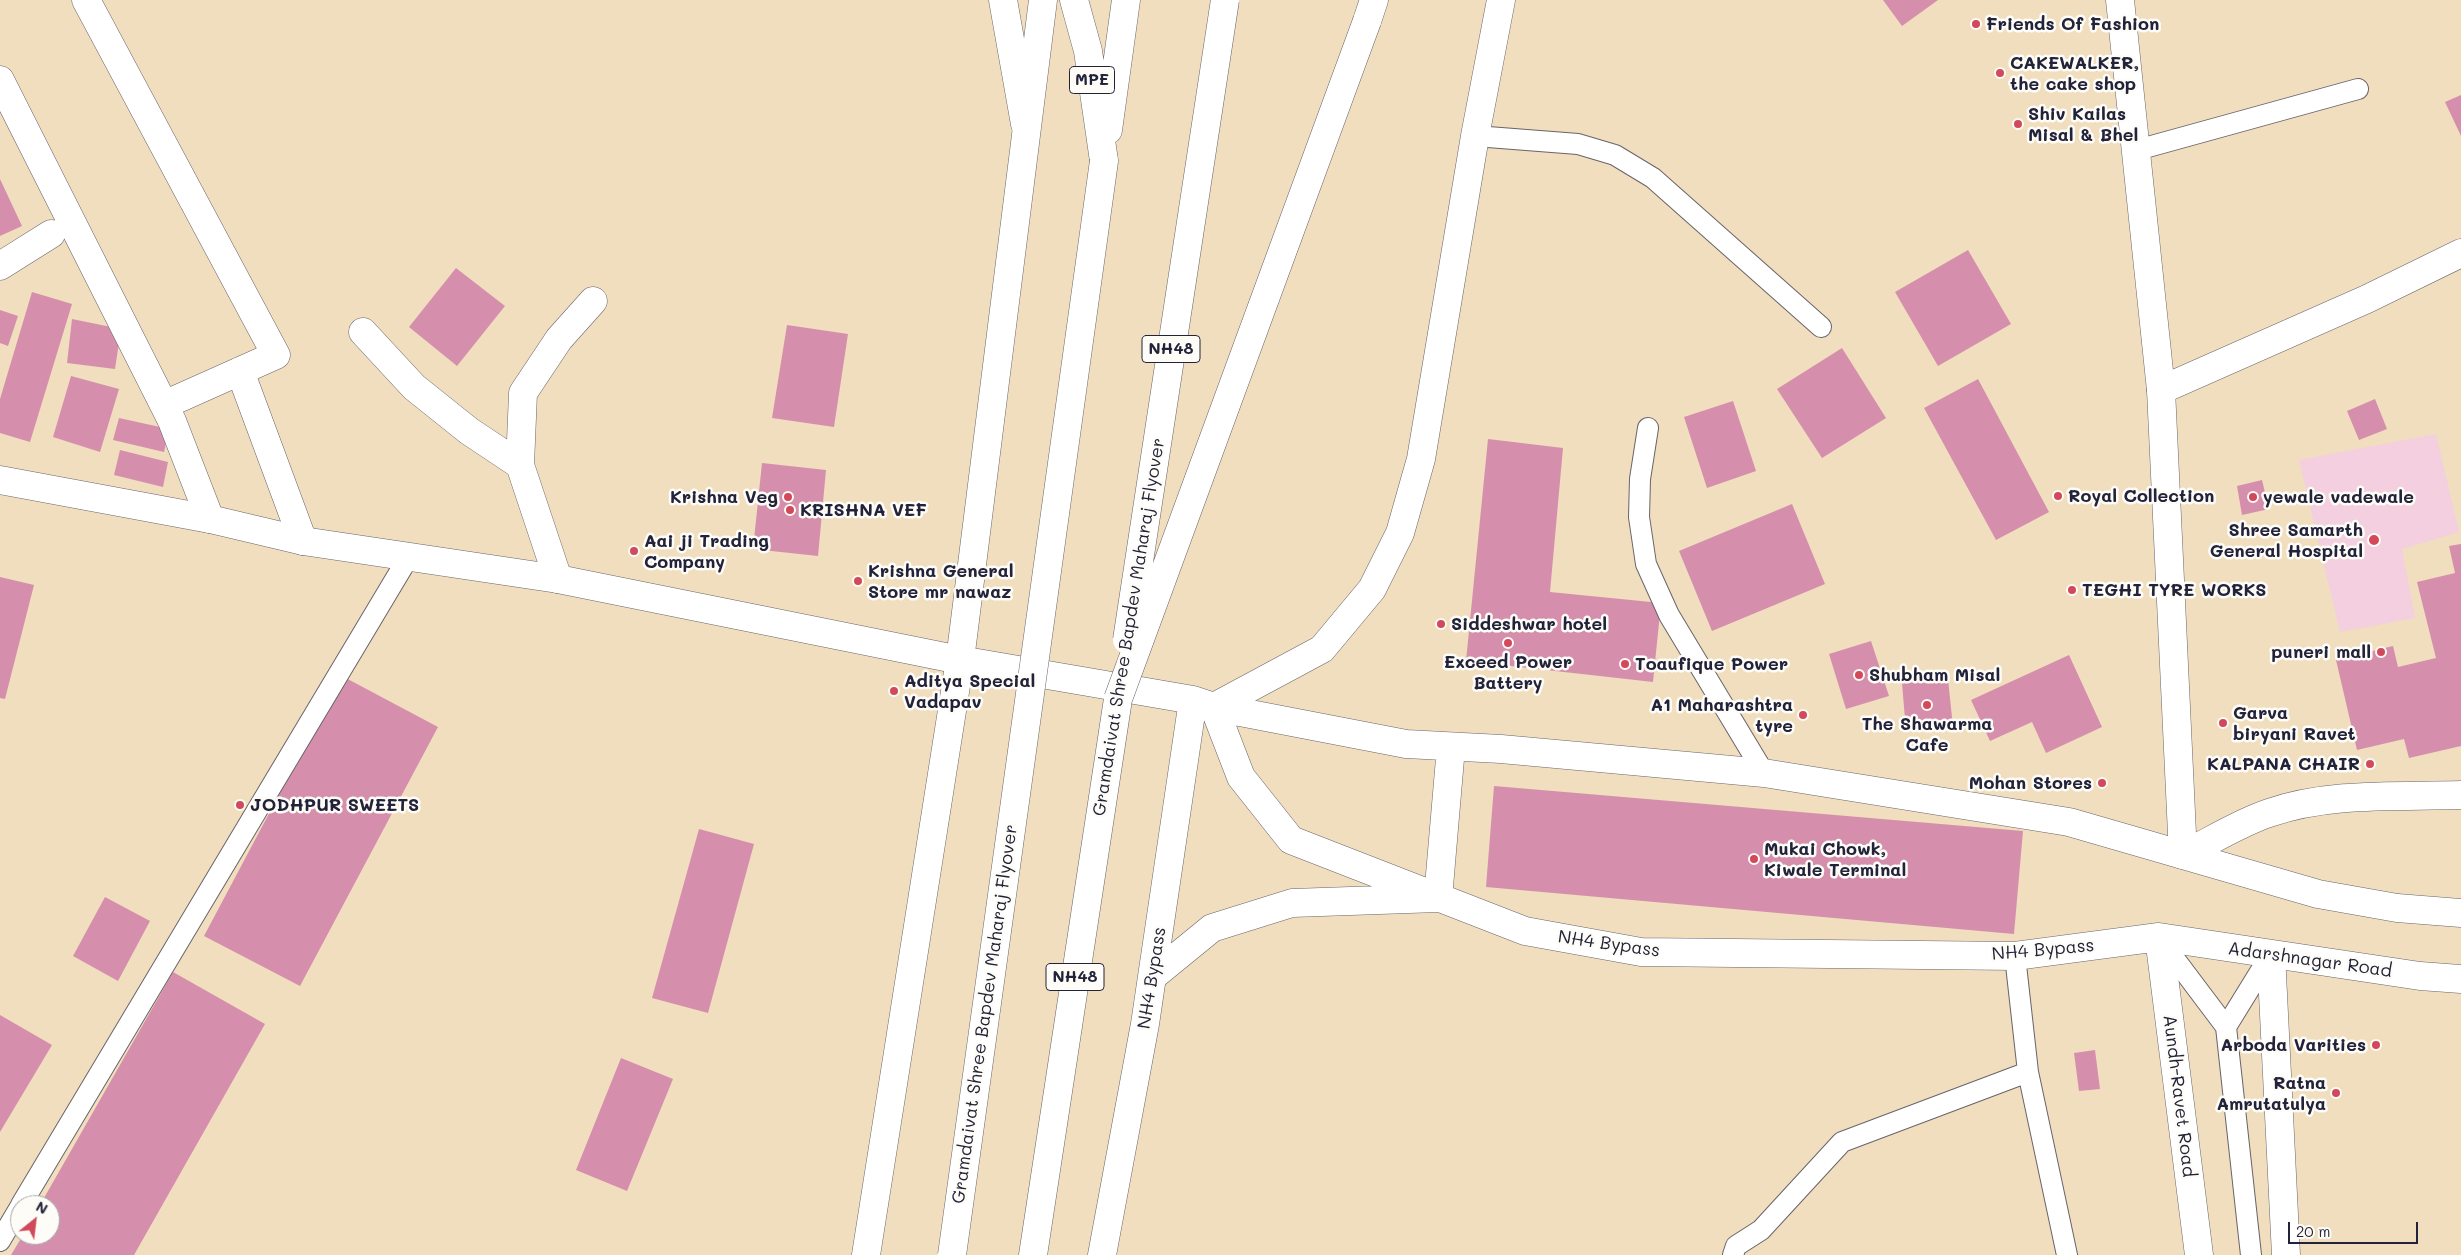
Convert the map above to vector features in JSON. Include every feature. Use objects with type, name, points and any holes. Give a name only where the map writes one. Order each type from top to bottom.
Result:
[{"type":"main road","points":[[86,0],[276,355],[164,404]]},
{"type":"main road","points":[[1003,0],[1026,130]]},
{"type":"main road","points":[[866,1255],[960,660],[1043,0]]},
{"type":"main road","name":"MPE","points":[[1074,0],[1088,51],[1104,161]]},
{"type":"main road","name":"Gramdaivat Shree Bapdev Maharaj Flyover","points":[[952,1255],[1126,0]]},
{"type":"main road","name":"Gramdaivat Shree Bapdev Maharaj Flyover","points":[[1033,1255],[1225,0]]},
{"type":"main road","points":[[1203,704],[1322,649],[1372,589],[1400,532],[1421,459],[1475,136],[1501,0]]},
{"type":"main road","points":[[2120,0],[2161,390],[2183,855]]},
{"type":"main road","points":[[1118,699],[1370,10]]},
{"type":"main road","points":[[0,80],[164,404],[210,519]]},
{"type":"main road","points":[[0,266],[51,234]]},
{"type":"main road","points":[[2161,390],[2367,300],[2461,253]]},
{"type":"main road","points":[[558,579],[520,465],[523,393],[559,339],[594,301]]},
{"type":"main road","points":[[363,332],[414,387],[469,431],[520,465]]},
{"type":"main road","points":[[240,371],[303,541]]},
{"type":"main road","points":[[0,480],[210,519],[303,541],[558,579],[960,660],[1203,704],[1406,744],[1764,773],[2069,822],[2318,894],[2397,908],[2461,913]]},
{"type":"main road","name":"NH4 Bypass","points":[[1203,704],[1241,777],[1291,840],[1525,931],[1641,952],[2014,956],[2159,937]]},
{"type":"main road","name":"NH4 Bypass","points":[[1102,1255],[1203,704]]},
{"type":"main road","points":[[1152,977],[1212,928],[1292,903],[1438,898],[1452,747]]},
{"type":"main road","points":[[2183,855],[2267,813],[2303,804],[2336,799],[2461,795]]},
{"type":"main road","name":"Adarshnagar Road","points":[[2159,937],[2420,976],[2461,979]]},
{"type":"main road","name":"Aundh-Ravet Road","points":[[2159,937],[2199,1255]]},
{"type":"main road","points":[[2271,954],[2286,1255]]},
{"type":"lane","points":[[2137,150],[2358,89]]},
{"type":"lane","points":[[1475,136],[1578,144],[1615,154],[1653,178],[1821,327]]},
{"type":"lane","points":[[1648,428],[1640,479],[1639,517],[1646,564],[1669,616],[1764,773]]},
{"type":"lane","points":[[28,1195],[408,558]]},
{"type":"lane","points":[[2159,937],[2226,1027],[2251,1255]]},
{"type":"lane","points":[[2226,1027],[2271,954]]},
{"type":"lane","points":[[2014,956],[2028,1072],[2067,1255]]},
{"type":"lane","points":[[1733,1255],[1736,1246],[1761,1230],[1842,1142],[2028,1072]]},
{"type":"lane","points":[[0,1241],[10,1224]]},
{"type":"shaded area","name":"Shree Samarth General Hospital","points":[[2436,434],[2459,532],[2402,549],[2415,618],[2340,632],[2299,460]]},
{"type":"building","points":[[1883,0],[1938,0],[1902,26]]},
{"type":"building","points":[[2461,95],[2461,136],[2445,102]]},
{"type":"building","points":[[0,179],[22,226],[0,236]]},
{"type":"building","points":[[1968,250],[2011,324],[1938,366],[1895,292]]},
{"type":"building","points":[[456,268],[505,306],[457,366],[409,327]]},
{"type":"building","points":[[32,292],[72,304],[30,442],[0,433],[0,399]]},
{"type":"building","points":[[0,310],[18,316],[8,346],[0,343]]},
{"type":"building","points":[[72,319],[121,329],[115,369],[67,363]]},
{"type":"building","points":[[787,325],[848,334],[834,427],[772,418]]},
{"type":"building","points":[[1842,348],[1886,418],[1822,458],[1777,389]]},
{"type":"building","points":[[71,376],[119,389],[100,452],[53,437]]},
{"type":"building","points":[[1978,379],[2049,512],[1996,540],[1924,408]]},
{"type":"building","points":[[2375,399],[2387,429],[2359,440],[2347,411]]},
{"type":"building","points":[[1733,401],[1756,471],[1707,488],[1684,417]]},
{"type":"building","points":[[119,418],[169,429],[164,452],[113,440]]},
{"type":"building","points":[[1488,439],[1563,448],[1550,592],[1661,603],[1653,682],[1466,661]]},
{"type":"building","points":[[120,450],[168,462],[163,487],[114,475]]},
{"type":"building","name":"KRISHNA VEF","points":[[762,463],[826,470],[818,556],[753,549]]},
{"type":"building","name":"yewale vadewale","points":[[2262,480],[2269,509],[2242,515],[2237,486]]},
{"type":"building","points":[[1792,504],[1825,584],[1712,631],[1679,551]]},
{"type":"building","name":"puneri mall","points":[[2461,544],[2461,746],[2409,758],[2404,739],[2357,750],[2336,660],[2393,646],[2398,667],[2436,658],[2417,582],[2455,573],[2449,546]]},
{"type":"building","points":[[0,577],[34,585],[5,699],[0,698]]},
{"type":"building","name":"Shubham Misal","points":[[1871,641],[1889,696],[1846,709],[1829,654]]},
{"type":"building","points":[[2069,655],[2102,727],[2046,753],[2032,722],[1990,741],[1971,700]]},
{"type":"building","points":[[342,676],[438,727],[300,986],[204,936]]},
{"type":"building","name":"The Shawarma Cafe","points":[[1948,679],[1953,727],[1906,731],[1902,683]]},
{"type":"building","name":"Mukai Chowk, Kiwale Terminal","points":[[1494,786],[2023,831],[2014,934],[1486,887]]},
{"type":"building","points":[[699,829],[754,844],[708,1013],[652,998]]},
{"type":"building","points":[[105,897],[150,921],[118,981],[73,956]]},
{"type":"building","points":[[173,972],[265,1024],[134,1255],[11,1255],[17,1245],[60,1245],[60,1195],[46,1195]]},
{"type":"building","points":[[0,1015],[52,1045],[0,1132]]},
{"type":"building","points":[[2095,1050],[2100,1089],[2079,1091],[2074,1053]]},
{"type":"building","points":[[621,1058],[673,1079],[627,1191],[576,1170]]},
{"type":"place","name":"Friends Of Fashion","points":[[1976,24]]},
{"type":"place","name":"CAKEWALKER, the cake shop","points":[[2000,73]]},
{"type":"place","name":"Shiv Kailas Misal & Bhel","points":[[2018,124]]},
{"type":"place","name":"Royal Collection","points":[[2058,496]]},
{"type":"place","name":"Krishna Veg","points":[[788,497]]},
{"type":"place","name":"yewale vadewale","points":[[2253,497]]},
{"type":"place","name":"KRISHNA VEF","points":[[790,510]]},
{"type":"place","name":"Shree Samarth General Hospital","points":[[2374,540]]},
{"type":"place","name":"Aai ji Trading Company","points":[[634,551]]},
{"type":"place","name":"Krishna General Store mr nawaz","points":[[858,581]]},
{"type":"place","name":"TEGHI TYRE WORKS","points":[[2072,590]]},
{"type":"place","name":"Siddeshwar hotel","points":[[1441,624]]},
{"type":"place","name":"Exceed Power Battery","points":[[1508,643]]},
{"type":"place","name":"puneri mall","points":[[2381,652]]},
{"type":"place","name":"Toaufique Power","points":[[1625,664]]},
{"type":"place","name":"Shubham Misal","points":[[1859,675]]},
{"type":"place","name":"Aditya Special Vadapav","points":[[894,691]]},
{"type":"place","name":"The Shawarma Cafe","points":[[1927,705]]},
{"type":"place","name":"A1 Maharashtra tyre","points":[[1803,715]]},
{"type":"place","name":"Garva biryani Ravet","points":[[2223,723]]},
{"type":"place","name":"KALPANA CHAIR","points":[[2370,764]]},
{"type":"place","name":"Mohan Stores","points":[[2102,783]]},
{"type":"place","name":"JODHPUR SWEETS","points":[[240,805]]},
{"type":"place","name":"Mukai Chowk, Kiwale Terminal","points":[[1754,859]]},
{"type":"place","name":"Arboda Varities","points":[[2376,1045]]},
{"type":"place","name":"Ratna Amrutatulya","points":[[2336,1093]]}]
